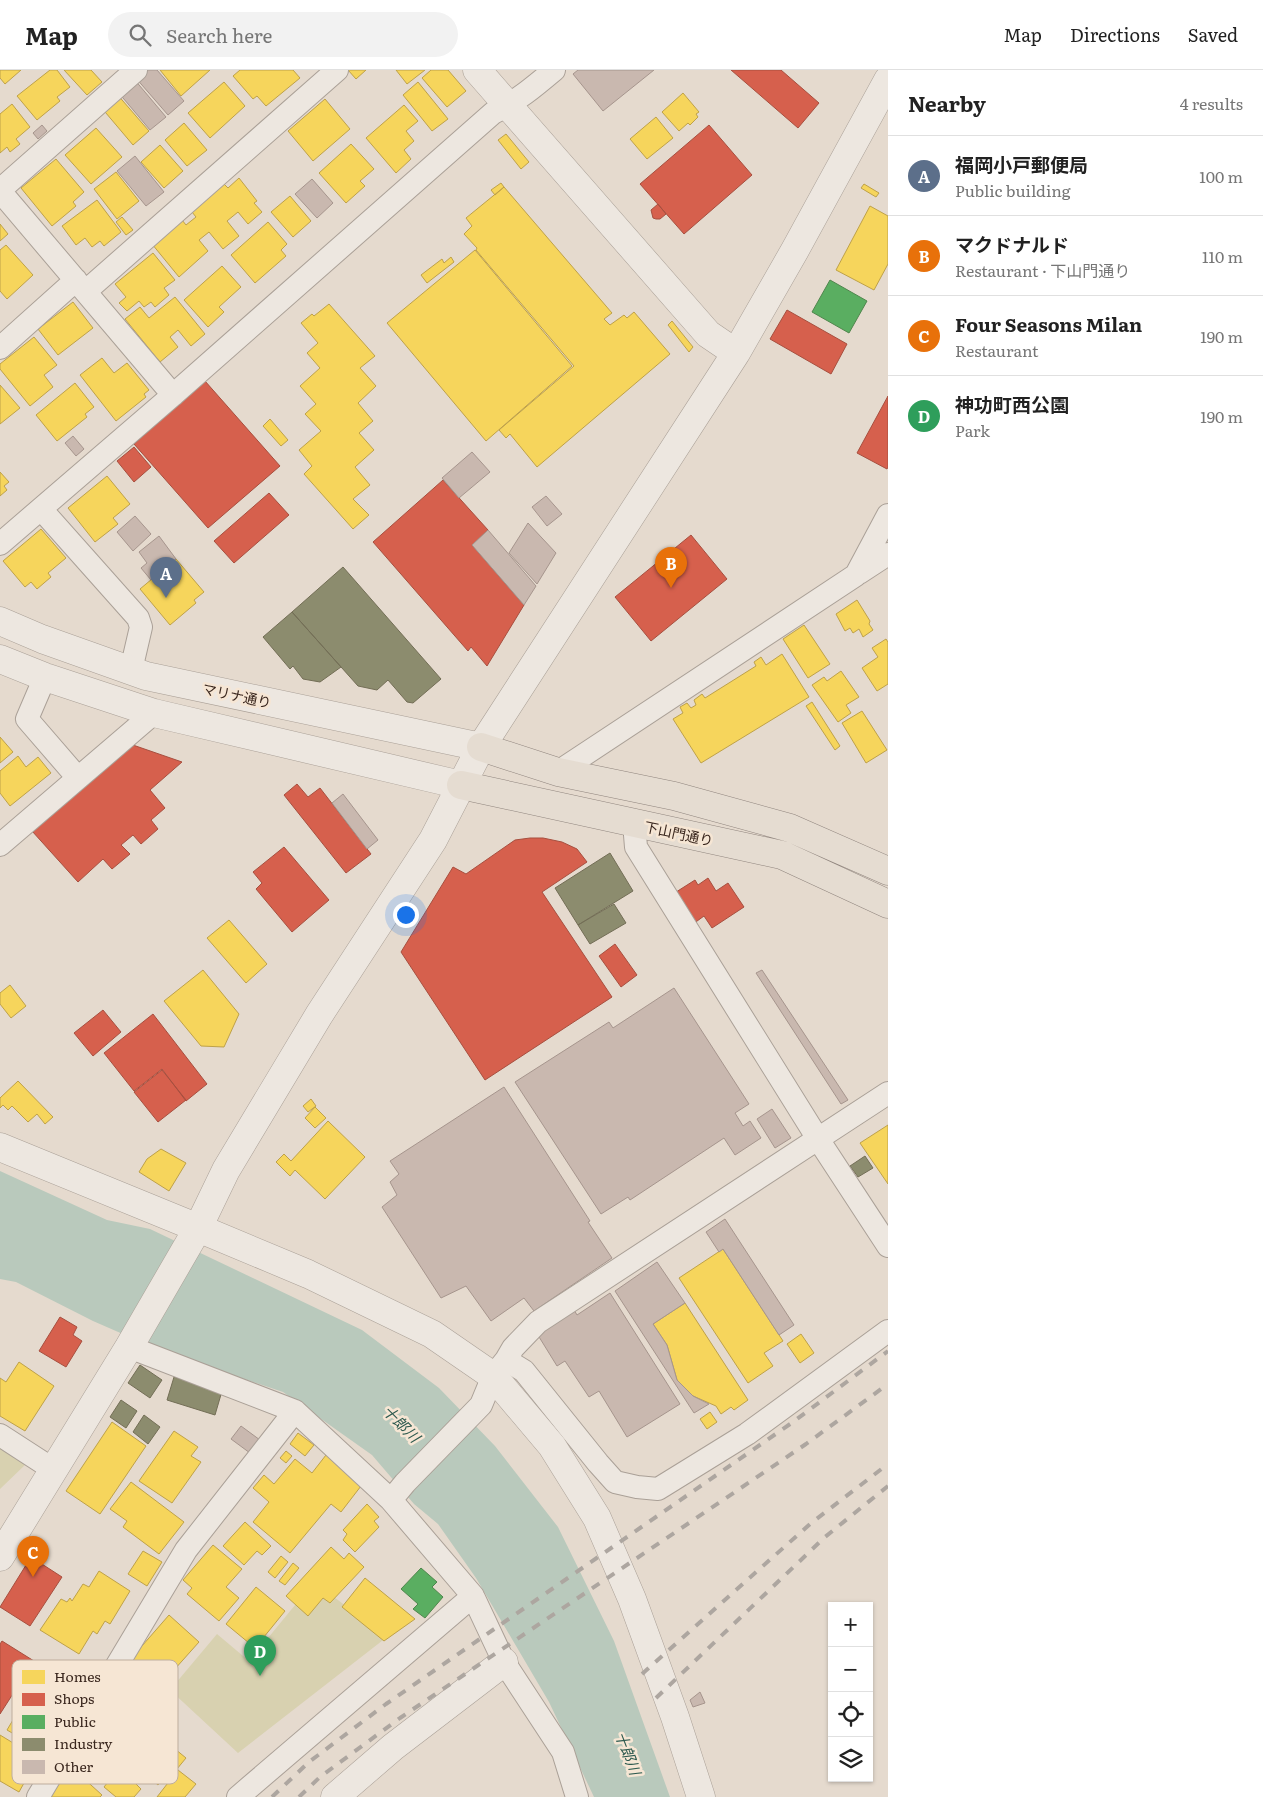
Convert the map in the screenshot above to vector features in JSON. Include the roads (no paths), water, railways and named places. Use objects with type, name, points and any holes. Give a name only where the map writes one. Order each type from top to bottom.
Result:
[{"type":"main road","points":[[481,747],[558,772],[674,796],[790,828],[888,871]]},
{"type":"main road","name":"下山門通り","points":[[461,785],[782,855],[888,904]]},
{"type":"street","points":[[136,70],[0,191],[173,395]]},
{"type":"street","points":[[0,348],[81,286],[336,70]]},
{"type":"street","points":[[478,70],[708,334],[736,353]]},
{"type":"street","points":[[0,544],[173,395],[493,113],[524,96],[554,70]]},
{"type":"street","points":[[0,1557],[129,1347],[198,1228],[226,1170],[319,1015],[433,840],[481,747],[736,353],[888,80]]},
{"type":"street","points":[[41,509],[138,618],[141,627],[131,670]]},
{"type":"street","points":[[856,575],[888,514]]},
{"type":"street","points":[[558,772],[888,554]]},
{"type":"street","name":"マリナ通り","points":[[0,621],[42,639],[156,678],[481,747]]},
{"type":"street","points":[[0,659],[46,677],[154,713],[461,785]]},
{"type":"street","points":[[46,677],[27,719],[78,778]]},
{"type":"street","points":[[0,845],[154,713]]},
{"type":"street","points":[[634,823],[636,847],[818,1139],[888,1246]]},
{"type":"street","points":[[398,1491],[481,1405],[500,1368],[513,1348],[538,1322],[888,1093]]},
{"type":"street","points":[[0,1147],[308,1274],[500,1368],[524,1371],[598,1464],[615,1482],[636,1487],[658,1489],[747,1434],[888,1331]]},
{"type":"street","points":[[129,1347],[295,1412],[398,1491],[473,1596],[504,1662],[563,1752],[578,1797]]},
{"type":"street","points":[[500,1368],[597,1518],[632,1599],[675,1717],[701,1797]]},
{"type":"street","points":[[120,1660],[186,1550],[295,1412]]},
{"type":"street","points":[[0,1435],[54,1470]]},
{"type":"street","points":[[238,1797],[473,1596]]},
{"type":"street","points":[[336,1797],[393,1747],[504,1662]]},
{"type":"street","points":[[38,1797],[46,1784]]},
{"type":"water","name":"十郎川","points":[[0,1171],[107,1220],[150,1229],[362,1330],[439,1388],[495,1446],[558,1527],[614,1641],[670,1797],[594,1797],[549,1702],[476,1578],[438,1524],[414,1504],[372,1455],[283,1392],[164,1352],[93,1321],[16,1282],[0,1279]]},
{"type":"railway","points":[[272,1797],[309,1762],[386,1704],[793,1422],[888,1351]]},
{"type":"railway","points":[[299,1797],[320,1777],[400,1718],[806,1444],[888,1384]]},
{"type":"railway","points":[[642,1674],[810,1524],[888,1464]]},
{"type":"railway","points":[[656,1698],[825,1537],[888,1486]]},
{"type":"place","name":"マクドナルド","points":[[671,588]]},
{"type":"place","name":"福岡小戸郵便局","points":[[166,598]]},
{"type":"place","name":"Four Seasons Milan","points":[[33,1577]]},
{"type":"place","name":"神功町西公園","points":[[260,1676]]}]
